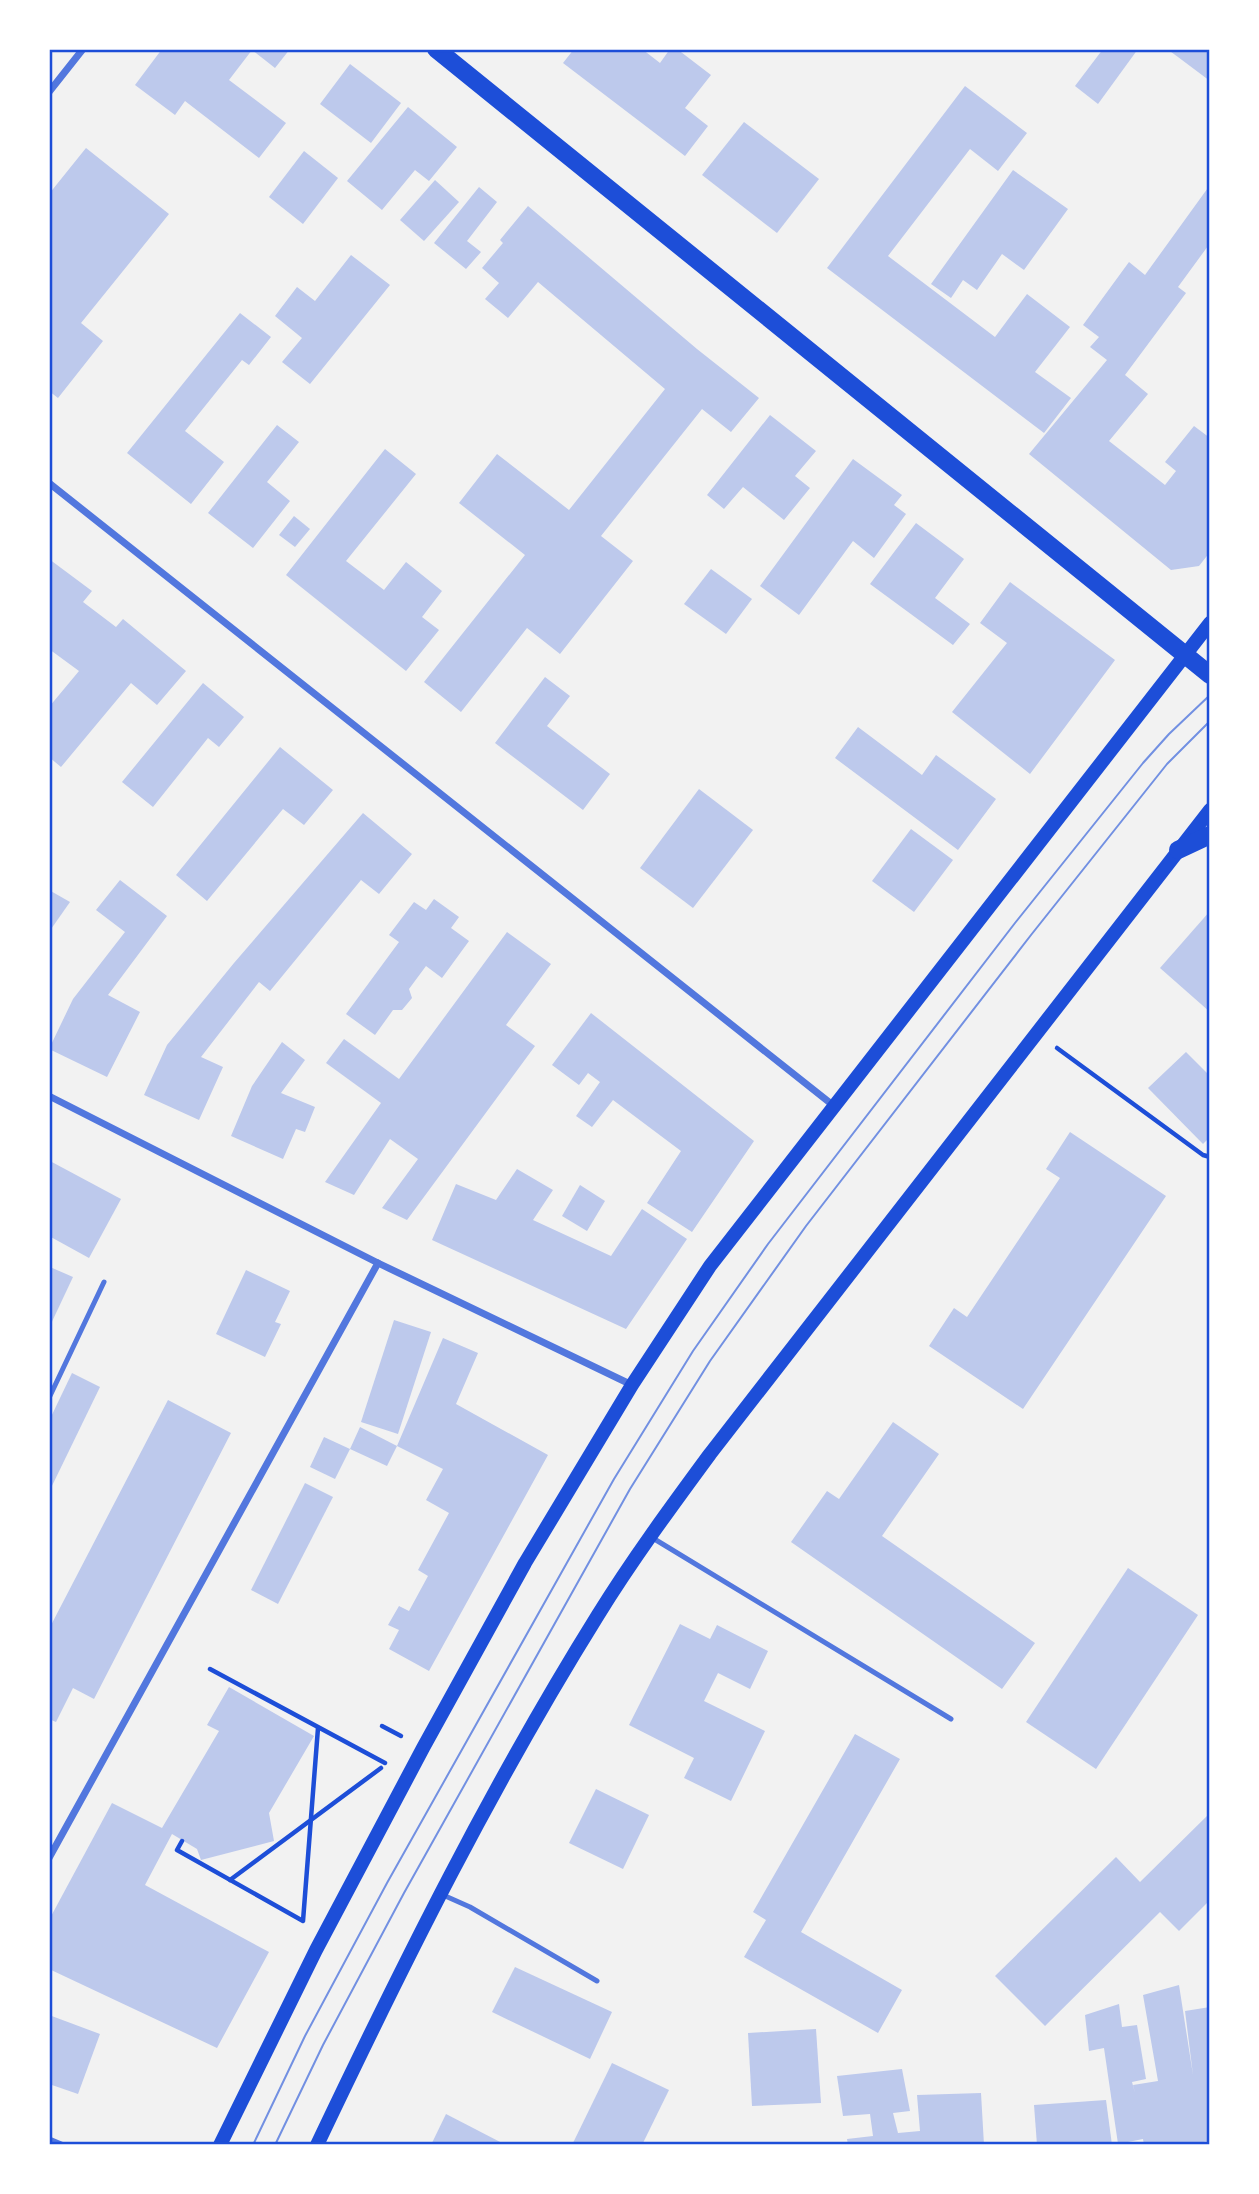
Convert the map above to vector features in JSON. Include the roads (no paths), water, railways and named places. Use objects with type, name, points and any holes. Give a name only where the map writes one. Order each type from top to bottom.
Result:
[{"type":"main road","points":[[436,49],[1210,675]]},
{"type":"main road","points":[[220,2145],[316,1950],[525,1563],[632,1385],[710,1265],[1210,623]]},
{"type":"main road","points":[[1185,654],[1210,662]]},
{"type":"main road","points":[[317,2145],[440,1894],[544,1704],[650,1536],[709,1454],[1210,810]]},
{"type":"main road","points":[[1178,850],[1210,835]]},
{"type":"street","points":[[49,92],[83,49]]},
{"type":"street","points":[[49,483],[834,1106]]},
{"type":"street","points":[[49,1096],[378,1263],[632,1385]]},
{"type":"street","points":[[49,1858],[378,1263]]},
{"type":"street","points":[[49,2140],[61,2145]]},
{"type":"lane","points":[[49,1398],[104,1282]]},
{"type":"lane","points":[[650,1536],[951,1719]]},
{"type":"lane","points":[[440,1894],[470,1907],[597,1982]]},
{"type":"tram line","points":[[253,2145],[305,2036],[387,1883],[614,1479],[693,1351],[768,1244],[1015,923],[1143,763],[1210,695]]},
{"type":"tram line","points":[[275,2145],[323,2045],[404,1893],[630,1489],[710,1361],[806,1226],[1031,935],[1167,764],[1210,721]]}]
